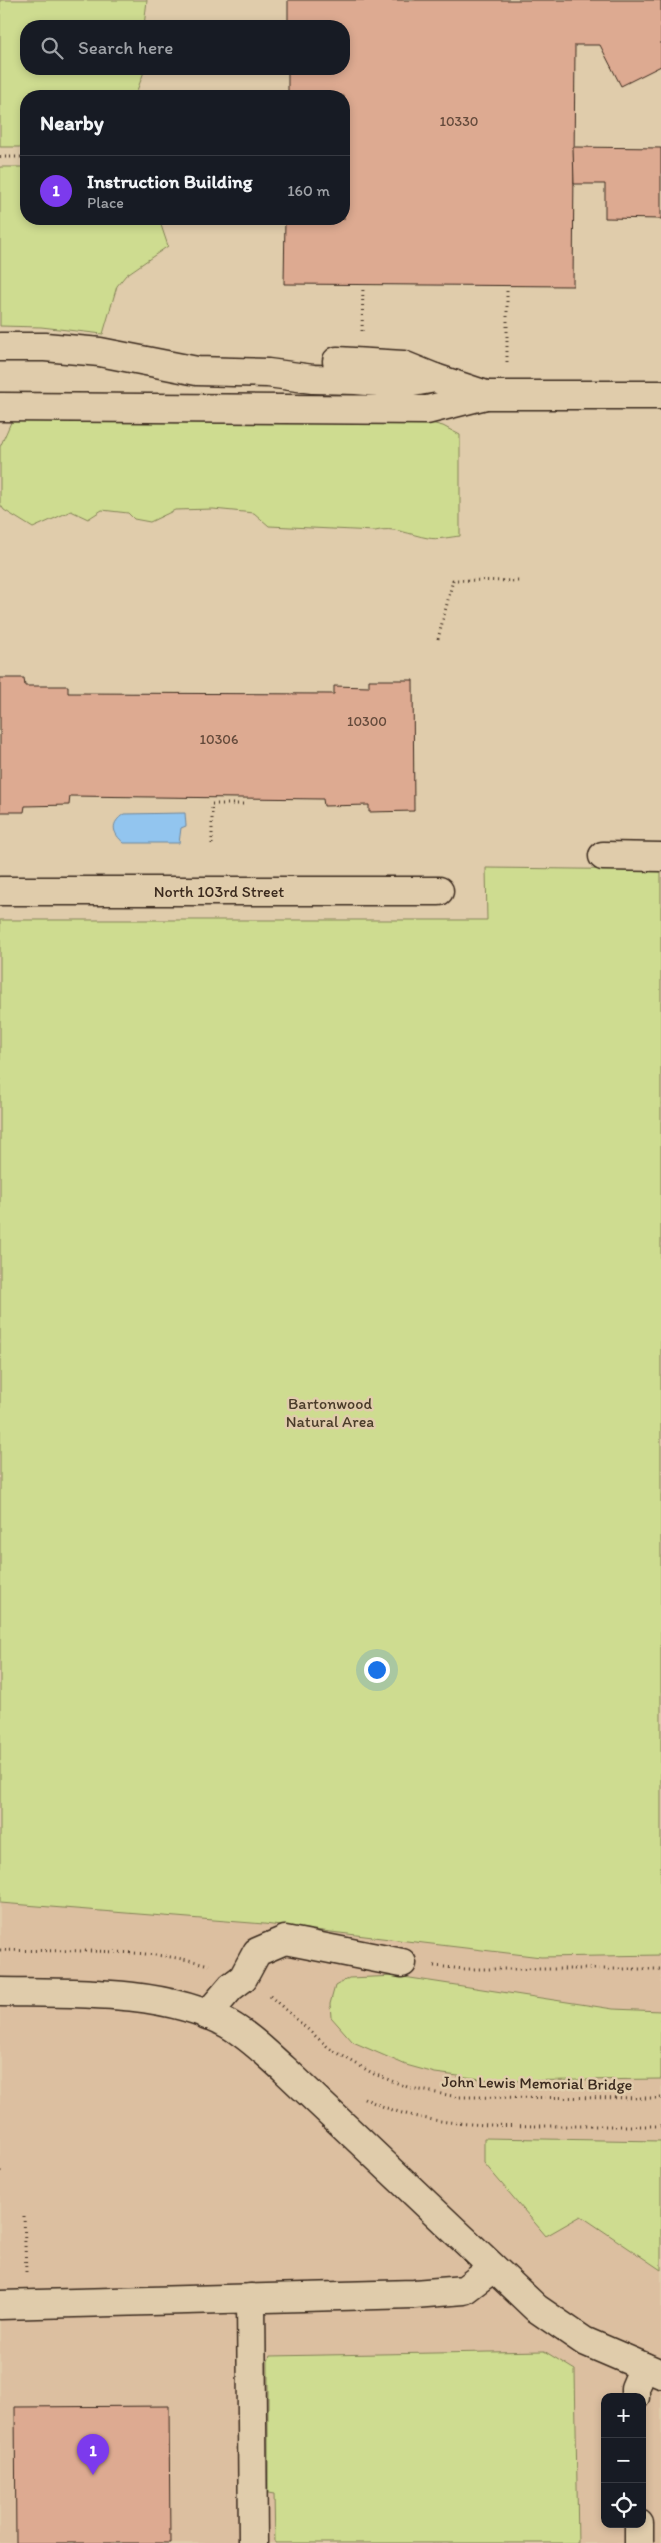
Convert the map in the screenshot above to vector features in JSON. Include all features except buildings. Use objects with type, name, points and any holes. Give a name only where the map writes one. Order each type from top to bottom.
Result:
[{"type":"street","points":[[0,346],[45,347],[100,352],[197,371],[268,372],[313,379],[402,384],[435,378]]},
{"type":"street","points":[[268,372],[317,361],[362,361],[403,365],[486,395]]},
{"type":"street","points":[[0,407],[427,410],[486,395],[661,395]]},
{"type":"street","points":[[603,856],[661,857]]},
{"type":"street","name":"North 103rd Street","points":[[0,891],[439,891]]},
{"type":"street","points":[[207,2015],[231,1987],[243,1978],[257,1952],[285,1940],[402,1963]]},
{"type":"street","points":[[0,1992],[128,1996],[158,2001],[207,2015],[226,2023],[262,2048],[434,2209],[492,2268],[560,2326],[584,2341],[652,2371],[635,2388],[635,2393]]},
{"type":"street","points":[[0,2305],[414,2294],[464,2290],[492,2268]]},
{"type":"street","points":[[251,2298],[253,2543]]},
{"type":"street","points":[[639,2528],[639,2543]]},
{"type":"path","points":[[0,157],[20,157]]},
{"type":"path","points":[[362,287],[362,361]]},
{"type":"path","points":[[507,287],[507,362]]},
{"type":"path","points":[[438,639],[453,580],[521,581]]},
{"type":"path","points":[[212,844],[212,804],[243,804]]},
{"type":"path","name":"John Lewis Memorial Bridge","points":[[0,1950],[183,1958],[214,1966],[243,1978],[270,1996],[329,2048],[374,2074],[434,2094],[458,2097],[661,2098]]},
{"type":"path","points":[[402,1963],[465,1968],[661,1969]]},
{"type":"path","points":[[360,2096],[382,2107],[444,2123],[661,2126]]},
{"type":"path","points":[[24,2216],[26,2277]]},
{"type":"shaded area","name":"Bartonwood Natural Area","points":[[0,920],[661,921],[661,2543],[0,2543]]},
{"type":"green space","points":[[0,0],[147,0],[145,20],[20,20],[20,75],[143,75],[137,90],[20,90],[20,147],[0,147]]},
{"type":"green space","points":[[0,167],[20,167],[20,225],[161,225],[168,246],[126,275],[117,286],[103,334],[41,327],[0,326]]},
{"type":"green space","points":[[12,420],[431,423],[443,426],[460,435],[460,536],[432,539],[389,530],[269,526],[254,513],[213,509],[175,510],[150,522],[134,519],[128,513],[102,510],[88,519],[71,511],[33,528],[4,510],[0,504],[0,447]]},
{"type":"green space","name":"Bartonwood Natural Area","points":[[486,868],[661,870],[661,1955],[541,1957],[264,1924],[0,1903],[0,920],[487,920]]},
{"type":"green space","points":[[397,1976],[613,2009],[661,2011],[661,2079],[497,2081],[435,2073],[406,2065],[353,2042],[331,2017],[330,2004],[335,1986],[349,1978]]},
{"type":"green space","points":[[484,2138],[661,2141],[661,2270],[581,2216],[546,2236],[484,2163]]},
{"type":"green space","points":[[544,2351],[575,2370],[578,2543],[275,2543],[274,2494],[268,2493],[268,2361],[270,2356]]},
{"type":"water","points":[[185,813],[186,826],[181,828],[179,843],[124,843],[117,836],[114,828],[116,821],[124,814]]},
{"type":"place","name":"Instruction Building","points":[[93,2475]]}]
